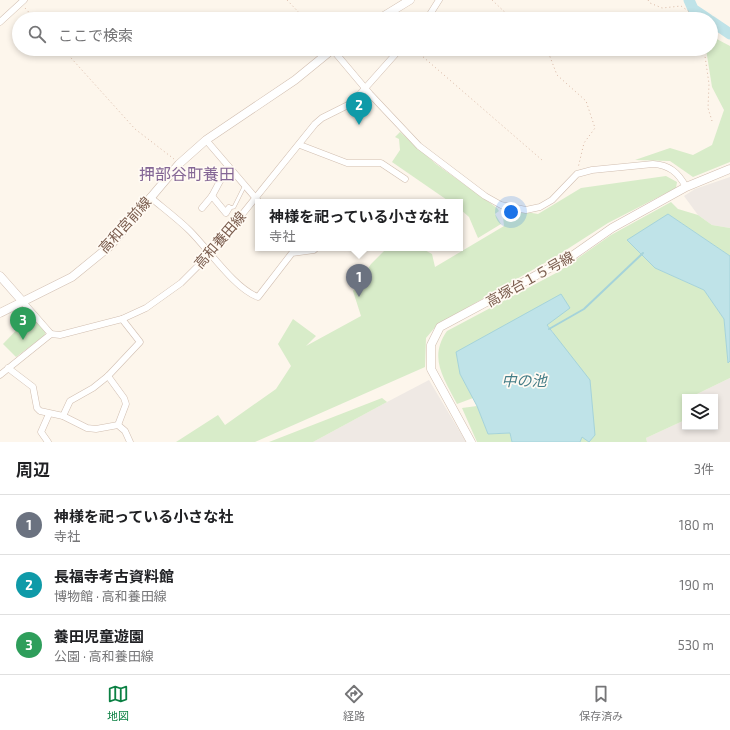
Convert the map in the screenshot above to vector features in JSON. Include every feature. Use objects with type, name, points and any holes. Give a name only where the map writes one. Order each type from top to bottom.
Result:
[{"type":"street","points":[[390,12],[410,0]]},
{"type":"street","points":[[431,12],[439,0]]},
{"type":"street","points":[[0,22],[22,2]]},
{"type":"street","name":"高和宮前線","points":[[0,313],[72,277],[110,246],[179,164],[206,140],[294,80],[324,56]]},
{"type":"street","points":[[339,56],[366,89],[419,146],[485,196],[501,205],[526,210],[540,207],[552,200],[577,174],[592,170],[630,166],[663,165],[680,176],[686,187]]},
{"type":"street","name":"高和養田線","points":[[259,199],[315,124],[322,118],[352,103],[394,56]]},
{"type":"street","points":[[206,140],[257,199]]},
{"type":"street","points":[[300,145],[347,163],[381,163],[405,178]]},
{"type":"street","points":[[202,208],[212,196],[228,166]]},
{"type":"street","name":"高塚台１５号線","points":[[471,442],[432,369],[431,345],[440,327],[572,256],[612,228],[686,187],[730,169]]},
{"type":"street","points":[[212,196],[228,211],[235,224]]},
{"type":"street","points":[[150,197],[189,230],[239,285],[250,295],[258,298],[292,253],[307,251]]},
{"type":"street","name":"高和養田線","points":[[51,334],[60,335],[122,319],[146,308],[181,283],[211,253],[255,203]]},
{"type":"street","points":[[0,276],[51,334],[0,375]]},
{"type":"street","points":[[63,416],[70,402],[93,388],[108,376],[140,342],[122,319]]},
{"type":"street","points":[[8,368],[33,387],[37,408],[40,411],[63,416],[87,428],[96,429],[118,425]]},
{"type":"street","points":[[108,376],[124,398],[126,404],[118,425]]},
{"type":"street","points":[[48,442],[41,432],[49,414]]},
{"type":"street","points":[[118,425],[125,431],[130,442]]},
{"type":"lane","points":[[228,211],[237,204],[245,185]]},
{"type":"path","points":[[288,0],[299,12]]},
{"type":"path","points":[[492,0],[505,12]]},
{"type":"path","points":[[648,0],[650,3],[662,8],[681,6],[690,12]]},
{"type":"path","points":[[22,2],[30,12]]},
{"type":"path","points":[[69,56],[134,129],[179,164]]},
{"type":"path","points":[[422,56],[542,160]]},
{"type":"path","points":[[550,56],[557,75],[586,101],[596,128],[584,143],[577,174]]},
{"type":"path","points":[[705,56],[709,84],[708,108],[712,121]]},
{"type":"shaded area","points":[[730,177],[730,228],[712,225],[698,215],[684,196],[695,189]]},
{"type":"shaded area","points":[[730,378],[730,442],[647,442],[646,438],[682,421],[682,430],[718,430],[718,394],[697,394]]},
{"type":"shaded area","points":[[429,380],[466,442],[313,442],[387,402]]},
{"type":"green space","points":[[718,40],[730,46],[730,162],[693,177],[670,161],[635,160],[670,148],[693,155],[712,145],[724,110],[712,87],[707,56],[718,56]]},
{"type":"green space","points":[[400,132],[436,164],[497,208],[499,211],[495,214],[501,224],[478,238],[469,217],[463,212],[463,199],[446,199],[392,162],[400,150],[399,139],[395,137]]},
{"type":"green space","points":[[666,176],[677,182],[676,188],[608,223],[555,257],[437,325],[426,338],[425,367],[255,442],[176,442],[218,415],[225,425],[276,389],[291,366],[278,344],[293,319],[316,336],[306,346],[361,316],[353,291],[371,264],[384,251],[426,251],[432,254],[435,267],[504,226],[502,208],[538,214],[581,188]]},
{"type":"green space","points":[[671,202],[678,209],[698,215],[712,225],[730,228],[730,256],[668,214],[655,268],[704,290],[724,319],[728,362],[730,361],[730,378],[697,394],[682,394],[682,421],[646,438],[647,442],[580,442],[582,437],[553,332],[547,325],[460,374],[473,398],[457,404],[443,377],[438,359],[441,341],[447,331],[558,272],[611,235]]},
{"type":"green space","points":[[31,315],[46,332],[44,336],[16,357],[3,344]]},
{"type":"green space","points":[[382,398],[387,402],[313,442],[269,442]]},
{"type":"green space","points":[[477,406],[488,434],[510,433],[512,442],[477,442],[462,408]]},
{"type":"water","points":[[668,214],[730,256],[730,361],[728,363],[724,319],[704,290],[655,268],[627,240]]},
{"type":"water","name":"中の池","points":[[561,294],[570,308],[547,325],[590,380],[595,435],[589,442],[582,437],[580,442],[512,442],[510,433],[488,434],[477,406],[460,374],[456,352]]},
{"type":"waterway","points":[[689,0],[693,9],[698,12]]},
{"type":"waterway","points":[[718,26],[730,34]]},
{"type":"waterway","points":[[549,329],[584,309],[643,253]]},
{"type":"place","name":"長福寺考古資料館","points":[[359,125]]},
{"type":"place","name":"神様を祀っている小さな社","points":[[359,297]]},
{"type":"place","name":"養田児童遊園","points":[[23,340]]},
{"type":"district","name":"押部谷町養田","points":[[187,174]]}]
